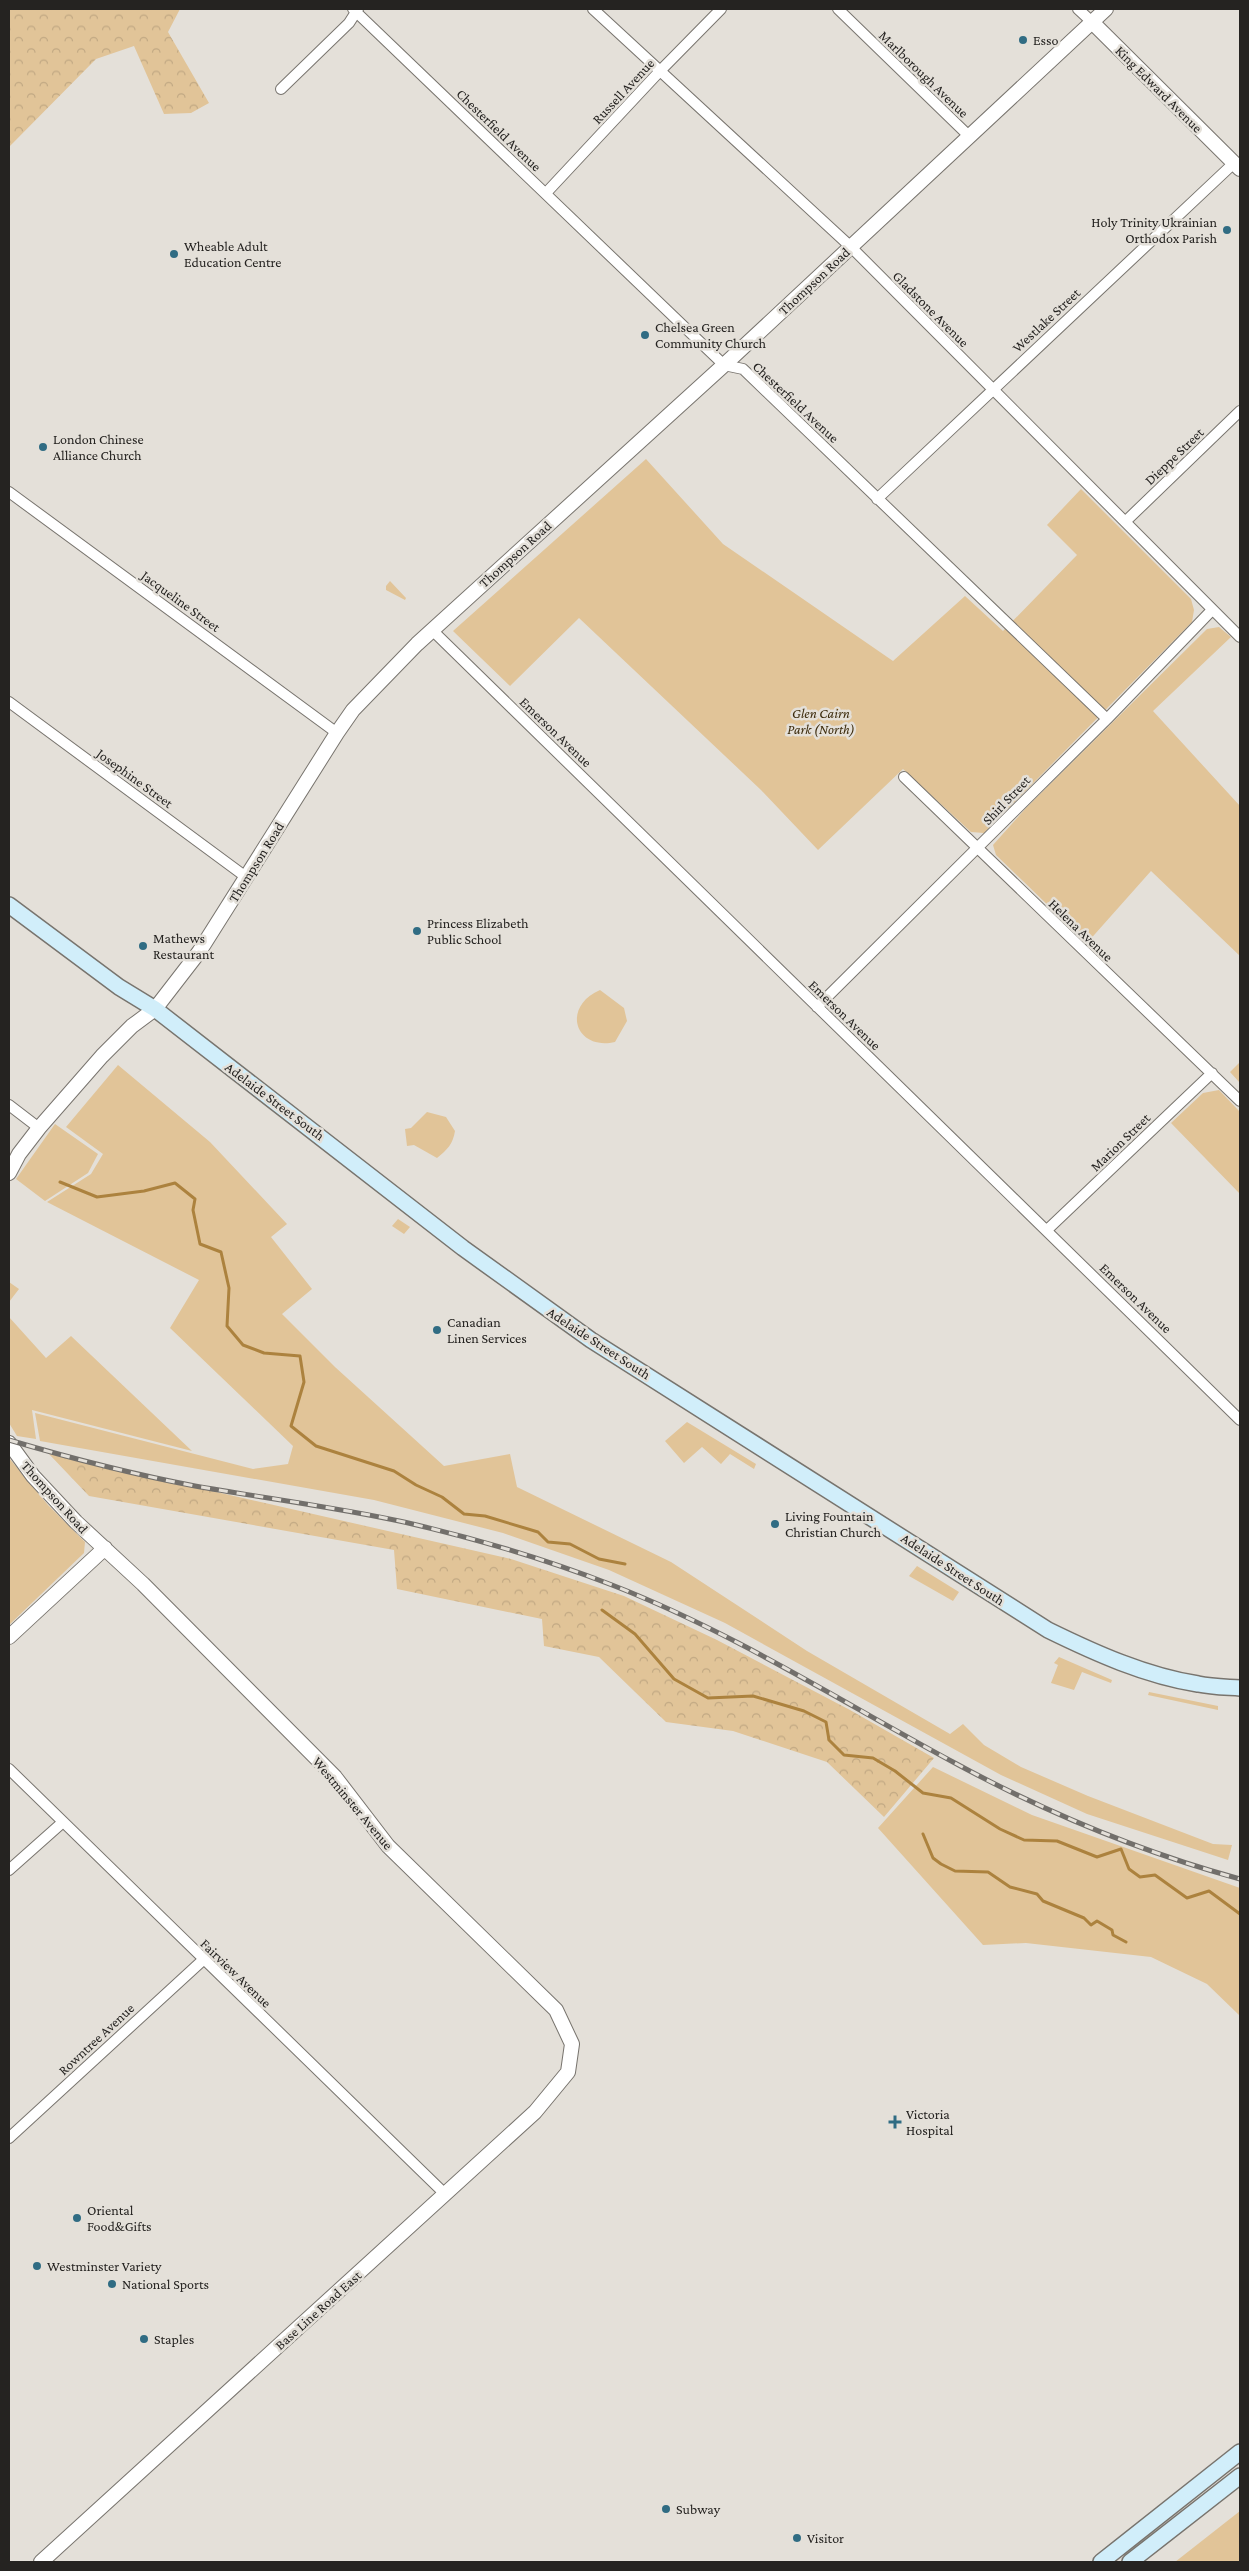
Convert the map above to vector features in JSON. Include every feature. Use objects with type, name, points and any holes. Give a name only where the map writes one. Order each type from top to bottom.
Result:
[{"type":"main road","name":"Adelaide Street South","points":[[9,905],[120,987],[154,1009],[470,1253],[584,1335],[1048,1630],[1096,1653],[1145,1670],[1197,1684],[1240,1688]]},
{"type":"main road","points":[[1101,2562],[1240,2452]]},
{"type":"main road","points":[[1132,2562],[1240,2476]]},
{"type":"street","name":"Gladstone Avenue","points":[[593,9],[659,72],[851,247],[1240,637]]},
{"type":"street","name":"Russell Avenue","points":[[546,193],[659,72],[721,9]]},
{"type":"street","name":"Marlborough Avenue","points":[[838,9],[970,137]]},
{"type":"street","name":"King Edward Avenue","points":[[1078,9],[1237,166]]},
{"type":"street","name":"Thompson Road","points":[[9,1173],[19,1154],[39,1128],[102,1056],[132,1026],[154,1009],[199,952],[353,710],[432,630],[724,365],[1106,9]]},
{"type":"street","points":[[281,89],[349,23],[355,10]]},
{"type":"street","name":"Chesterfield Avenue","points":[[355,10],[724,365],[743,369],[1107,719]]},
{"type":"street","name":"Westlake Street","points":[[877,499],[992,389],[1237,166]]},
{"type":"street","name":"Dieppe Street","points":[[1126,521],[1240,411]]},
{"type":"street","name":"Jacqueline Street","points":[[9,492],[337,733]]},
{"type":"street","name":"Shirl Street","points":[[817,1007],[977,850],[1011,813],[1107,719],[1212,610]]},
{"type":"street","name":"Emerson Avenue","points":[[432,630],[1240,1420]]},
{"type":"street","name":"Josephine Street","points":[[9,702],[246,877]]},
{"type":"street","name":"Helena Avenue","points":[[904,777],[977,850],[1240,1101]]},
{"type":"street","name":"Marion Street","points":[[1047,1230],[1212,1073]]},
{"type":"street","points":[[9,1106],[39,1128]]},
{"type":"street","name":"Thompson Road","points":[[9,1443],[33,1476],[76,1522],[105,1548]]},
{"type":"street","points":[[9,1637],[105,1548]]},
{"type":"street","name":"Westminster Avenue","points":[[105,1548],[335,1778],[388,1846],[556,2010],[572,2044]]},
{"type":"street","name":"Fairview Avenue","points":[[9,1769],[445,2194]]},
{"type":"street","points":[[9,1870],[63,1822]]},
{"type":"street","name":"Rowntree Avenue","points":[[9,2138],[203,1960]]},
{"type":"street","name":"Base Line Road East","points":[[41,2562],[535,2112],[568,2072],[572,2044]]},
{"type":"green space","points":[[9,9],[180,9],[168,32],[209,103],[191,113],[164,114],[134,46],[96,59],[9,147]]},
{"type":"green space","name":"Glen Cairn Park (North)","points":[[646,459],[723,544],[893,661],[965,596],[1003,631],[1077,555],[1047,525],[1081,489],[1191,599],[1194,610],[1192,622],[984,833],[971,832],[903,769],[818,850],[761,790],[579,618],[510,686],[453,631]]},
{"type":"green space","points":[[390,581],[406,598],[405,600],[386,590],[386,586]]},
{"type":"green space","points":[[1219,627],[1231,637],[1153,711],[1240,806],[1240,956],[1151,871],[1087,943],[996,855],[993,845],[1026,808],[1207,629]]},
{"type":"green space","points":[[600,990],[624,1008],[627,1021],[615,1042],[601,1043],[590,1040],[582,1034],[578,1026],[577,1016],[580,1007],[588,997]]},
{"type":"green space","points":[[1240,1062],[1240,1083],[1230,1072]]},
{"type":"green space","points":[[118,1065],[210,1142],[287,1224],[271,1237],[312,1289],[282,1314],[335,1367],[444,1466],[510,1454],[517,1487],[671,1562],[807,1651],[950,1734],[963,1724],[984,1745],[1021,1767],[1088,1796],[1213,1844],[1232,1845],[1228,1860],[1087,1814],[1001,1775],[725,1623],[609,1570],[503,1533],[374,1500],[40,1441],[35,1413],[253,1469],[288,1464],[293,1446],[170,1328],[199,1280],[47,1202],[91,1174],[103,1154],[66,1127]]},
{"type":"green space","points":[[1219,1090],[1240,1112],[1240,1194],[1171,1123],[1203,1093]]},
{"type":"green space","points":[[427,1112],[446,1117],[455,1131],[449,1146],[437,1158],[414,1145],[407,1146],[405,1129],[411,1128]]},
{"type":"green space","points":[[55,1124],[98,1154],[88,1173],[45,1201],[16,1179]]},
{"type":"green space","points":[[398,1219],[410,1227],[404,1234],[392,1226]]},
{"type":"green space","points":[[9,1282],[19,1289],[9,1302]]},
{"type":"green space","points":[[9,1317],[46,1358],[71,1336],[192,1451],[32,1410],[36,1439],[17,1436],[9,1423]]},
{"type":"green space","points":[[687,1422],[756,1464],[754,1469],[730,1454],[721,1464],[702,1447],[684,1463],[665,1441]]},
{"type":"green space","points":[[49,1454],[511,1559],[624,1596],[717,1640],[850,1710],[934,1758],[884,1817],[827,1762],[733,1731],[666,1722],[599,1657],[544,1646],[542,1619],[397,1589],[394,1550],[89,1496]]},
{"type":"green space","points":[[9,1458],[48,1505],[85,1542],[84,1553],[9,1625]]},
{"type":"green space","points":[[917,1566],[959,1592],[953,1601],[909,1576]]},
{"type":"green space","points":[[1059,1657],[1112,1680],[1111,1683],[1082,1672],[1074,1690],[1051,1683],[1058,1665],[1054,1663]]},
{"type":"green space","points":[[1149,1692],[1218,1706],[1218,1710],[1148,1695]]},
{"type":"green space","points":[[933,1767],[1032,1815],[1240,1888],[1240,2016],[1207,1984],[1151,1957],[1026,1943],[983,1945],[878,1828]]},
{"type":"green space","points":[[1240,2511],[1240,2562],[1175,2562]]},
{"type":"waterway","points":[[60,1182],[97,1197],[144,1191],[175,1183],[195,1199],[193,1210],[200,1244],[221,1252],[229,1288],[227,1326],[243,1345],[264,1353],[300,1356],[304,1382],[291,1426],[316,1446],[394,1471],[416,1485],[442,1497],[464,1514],[485,1516],[538,1532],[548,1542],[570,1544],[599,1559],[625,1564]]},
{"type":"waterway","points":[[602,1610],[635,1634],[674,1679],[708,1698],[753,1696],[804,1711],[826,1722],[829,1740],[844,1755],[873,1758],[895,1771],[923,1793],[951,1798],[1000,1829],[1024,1840],[1057,1841],[1097,1857],[1121,1849],[1129,1869],[1140,1877],[1155,1875],[1187,1898],[1209,1891],[1240,1914]]},
{"type":"waterway","points":[[923,1834],[933,1858],[941,1864],[955,1871],[988,1872],[1010,1887],[1037,1894],[1043,1901],[1084,1918],[1091,1925],[1097,1921],[1112,1930],[1113,1935],[1126,1942]]},
{"type":"railway","points":[[9,1440],[101,1465],[171,1481],[404,1522],[509,1550],[587,1575],[700,1624],[785,1668],[953,1762],[1022,1797],[1129,1843],[1240,1879]]},
{"type":"place","name":"Esso","points":[[1023,40]]},
{"type":"place","name":"Holy Trinity Ukrainian Orthodox Parish","points":[[1227,230]]},
{"type":"place","name":"Wheable Adult Education Centre","points":[[174,254]]},
{"type":"place","name":"Chelsea Green Community Church","points":[[645,335]]},
{"type":"place","name":"London Chinese Alliance Church","points":[[43,447]]},
{"type":"place","name":"Princess Elizabeth Public School","points":[[417,931]]},
{"type":"place","name":"Mathews Restaurant","points":[[143,946]]},
{"type":"place","name":"Canadian Linen Services","points":[[437,1330]]},
{"type":"place","name":"Living Fountain Christian Church","points":[[775,1524]]},
{"type":"place","name":"Victoria Hospital","points":[[895,2122]]},
{"type":"place","name":"Oriental Food&Gifts","points":[[77,2218]]},
{"type":"place","name":"Westminster Variety","points":[[37,2266]]},
{"type":"place","name":"National Sports","points":[[112,2284]]},
{"type":"place","name":"Staples","points":[[144,2339]]},
{"type":"place","name":"Subway","points":[[666,2509]]},
{"type":"place","name":"Visitor","points":[[797,2538]]}]
